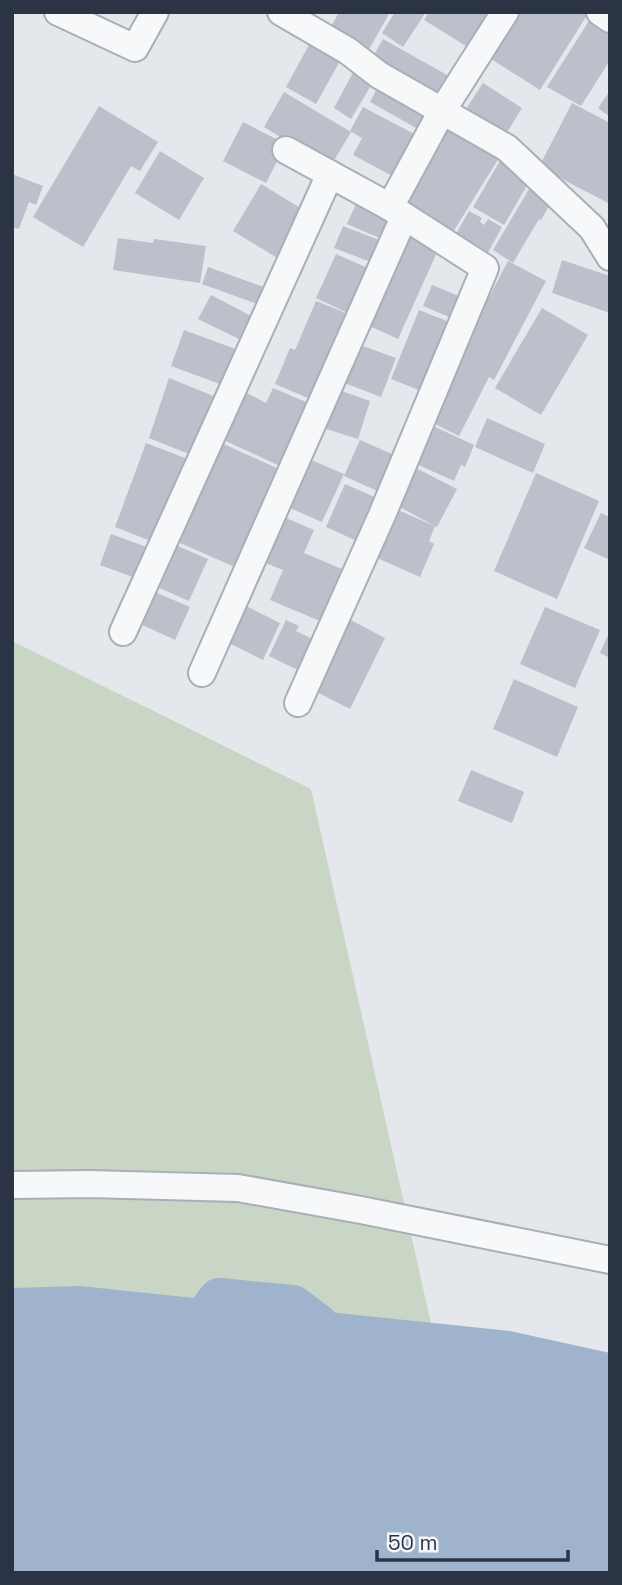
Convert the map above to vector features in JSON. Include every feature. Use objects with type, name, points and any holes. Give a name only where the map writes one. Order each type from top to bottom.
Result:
[{"type":"street","points":[[58,12],[135,48],[155,12]]},
{"type":"street","points":[[281,12],[348,51],[379,75],[507,148],[592,228],[610,257]]},
{"type":"street","points":[[202,673],[442,111],[505,12]]},
{"type":"street","points":[[600,12],[610,19]]},
{"type":"street","points":[[286,150],[397,212],[485,268],[382,514],[298,703]]},
{"type":"street","points":[[123,632],[330,174]]},
{"type":"street","points":[[12,1185],[239,1188],[610,1260]]},
{"type":"green space","points":[[12,641],[311,789],[487,1573],[12,1573]]},
{"type":"water","points":[[80,1286],[510,1331],[610,1353],[610,1573],[12,1573],[12,1288]]},
{"type":"building","points":[[339,12],[390,12],[368,51],[330,29]]},
{"type":"building","points":[[395,12],[426,12],[403,47],[382,33]]},
{"type":"building","points":[[429,12],[486,12],[494,17],[474,51],[424,20]]},
{"type":"building","points":[[516,12],[589,12],[540,90],[488,57]]},
{"type":"building","points":[[594,13],[610,25],[610,60],[581,106],[547,87]]},
{"type":"building","points":[[383,39],[456,80],[442,105],[369,64]]},
{"type":"building","points":[[310,43],[341,59],[316,104],[286,87]]},
{"type":"building","points":[[357,65],[376,77],[351,119],[334,108]]},
{"type":"building","points":[[380,83],[435,114],[425,133],[370,102]]},
{"type":"building","points":[[483,83],[522,108],[506,134],[466,109]]},
{"type":"building","points":[[610,91],[610,117],[598,108]]},
{"type":"building","points":[[284,92],[351,132],[330,167],[264,127]]},
{"type":"building","points":[[572,103],[610,123],[610,204],[539,167]]},
{"type":"building","points":[[99,106],[158,142],[140,171],[131,166],[83,247],[33,217]]},
{"type":"building","points":[[363,107],[420,137],[398,179],[353,155],[362,138],[350,131]]},
{"type":"building","points":[[448,119],[502,153],[450,237],[395,203]]},
{"type":"building","points":[[243,122],[286,144],[266,183],[223,161]]},
{"type":"building","points":[[160,151],[204,178],[179,220],[135,193]]},
{"type":"building","points":[[501,159],[532,177],[504,225],[473,207]]},
{"type":"building","points":[[12,174],[43,186],[36,205],[29,202],[19,229],[12,227]]},
{"type":"building","points":[[261,184],[307,212],[279,259],[233,231]]},
{"type":"building","points":[[532,184],[554,197],[513,263],[493,250]]},
{"type":"building","points":[[359,197],[396,212],[384,240],[347,224]]},
{"type":"building","points":[[469,211],[482,218],[480,222],[484,225],[488,219],[502,227],[485,258],[453,239]]},
{"type":"building","points":[[343,226],[379,240],[371,262],[334,248]]},
{"type":"building","points":[[402,234],[438,250],[398,339],[363,323]]},
{"type":"building","points":[[118,238],[153,243],[154,239],[206,246],[200,283],[113,270]]},
{"type":"building","points":[[336,254],[372,270],[352,315],[316,298]]},
{"type":"building","points":[[562,260],[610,276],[610,313],[552,293]]},
{"type":"building","points":[[508,261],[546,281],[494,380],[489,377],[459,436],[425,419]]},
{"type":"building","points":[[208,267],[269,289],[263,306],[202,284]]},
{"type":"building","points":[[432,285],[469,300],[461,322],[423,306]]},
{"type":"building","points":[[211,295],[255,318],[243,341],[198,319]]},
{"type":"building","points":[[316,301],[346,313],[310,399],[275,384],[290,348],[295,350]]},
{"type":"building","points":[[542,308],[588,335],[541,415],[495,388]]},
{"type":"building","points":[[419,310],[457,325],[429,394],[391,379]]},
{"type":"building","points":[[184,330],[241,351],[228,387],[171,366]]},
{"type":"building","points":[[352,342],[396,358],[381,397],[337,380]]},
{"type":"building","points":[[169,378],[216,397],[194,456],[149,438]]},
{"type":"building","points":[[273,388],[313,405],[284,468],[217,437],[239,389],[266,403]]},
{"type":"building","points":[[333,388],[370,401],[358,439],[320,427]]},
{"type":"building","points":[[487,418],[545,444],[533,473],[475,447]]},
{"type":"building","points":[[431,425],[474,445],[465,467],[461,465],[454,481],[414,463]]},
{"type":"building","points":[[215,440],[281,470],[237,568],[171,539]]},
{"type":"building","points":[[360,440],[403,459],[386,495],[344,476]]},
{"type":"building","points":[[146,443],[193,461],[161,545],[115,527]]},
{"type":"building","points":[[309,459],[344,474],[322,522],[288,507]]},
{"type":"building","points":[[414,467],[457,489],[437,527],[394,504]]},
{"type":"building","points":[[536,473],[599,501],[557,599],[494,571]]},
{"type":"building","points":[[345,484],[377,498],[357,541],[326,527]]},
{"type":"building","points":[[398,510],[435,526],[429,541],[434,544],[420,577],[377,558]]},
{"type":"building","points":[[601,513],[610,517],[610,560],[584,548]]},
{"type":"building","points":[[277,514],[314,530],[304,553],[349,572],[327,624],[270,600],[283,570],[258,560]]},
{"type":"building","points":[[111,534],[152,549],[141,580],[100,565]]},
{"type":"building","points":[[173,544],[208,559],[189,601],[155,586]]},
{"type":"building","points":[[148,589],[190,607],[175,640],[134,621]]},
{"type":"building","points":[[238,602],[280,623],[263,660],[221,639]]},
{"type":"building","points":[[545,607],[600,630],[575,688],[520,664]]},
{"type":"building","points":[[345,617],[385,638],[350,709],[309,688]]},
{"type":"building","points":[[286,620],[299,626],[296,631],[323,644],[308,675],[269,656]]},
{"type":"building","points":[[610,631],[610,658],[600,653]]},
{"type":"building","points":[[514,679],[578,707],[557,757],[493,729]]},
{"type":"building","points":[[471,770],[524,792],[512,823],[458,801]]},
{"type":"waterway","points":[[197,1350],[200,1328],[220,1301],[292,1308],[316,1326],[309,1358]]}]
